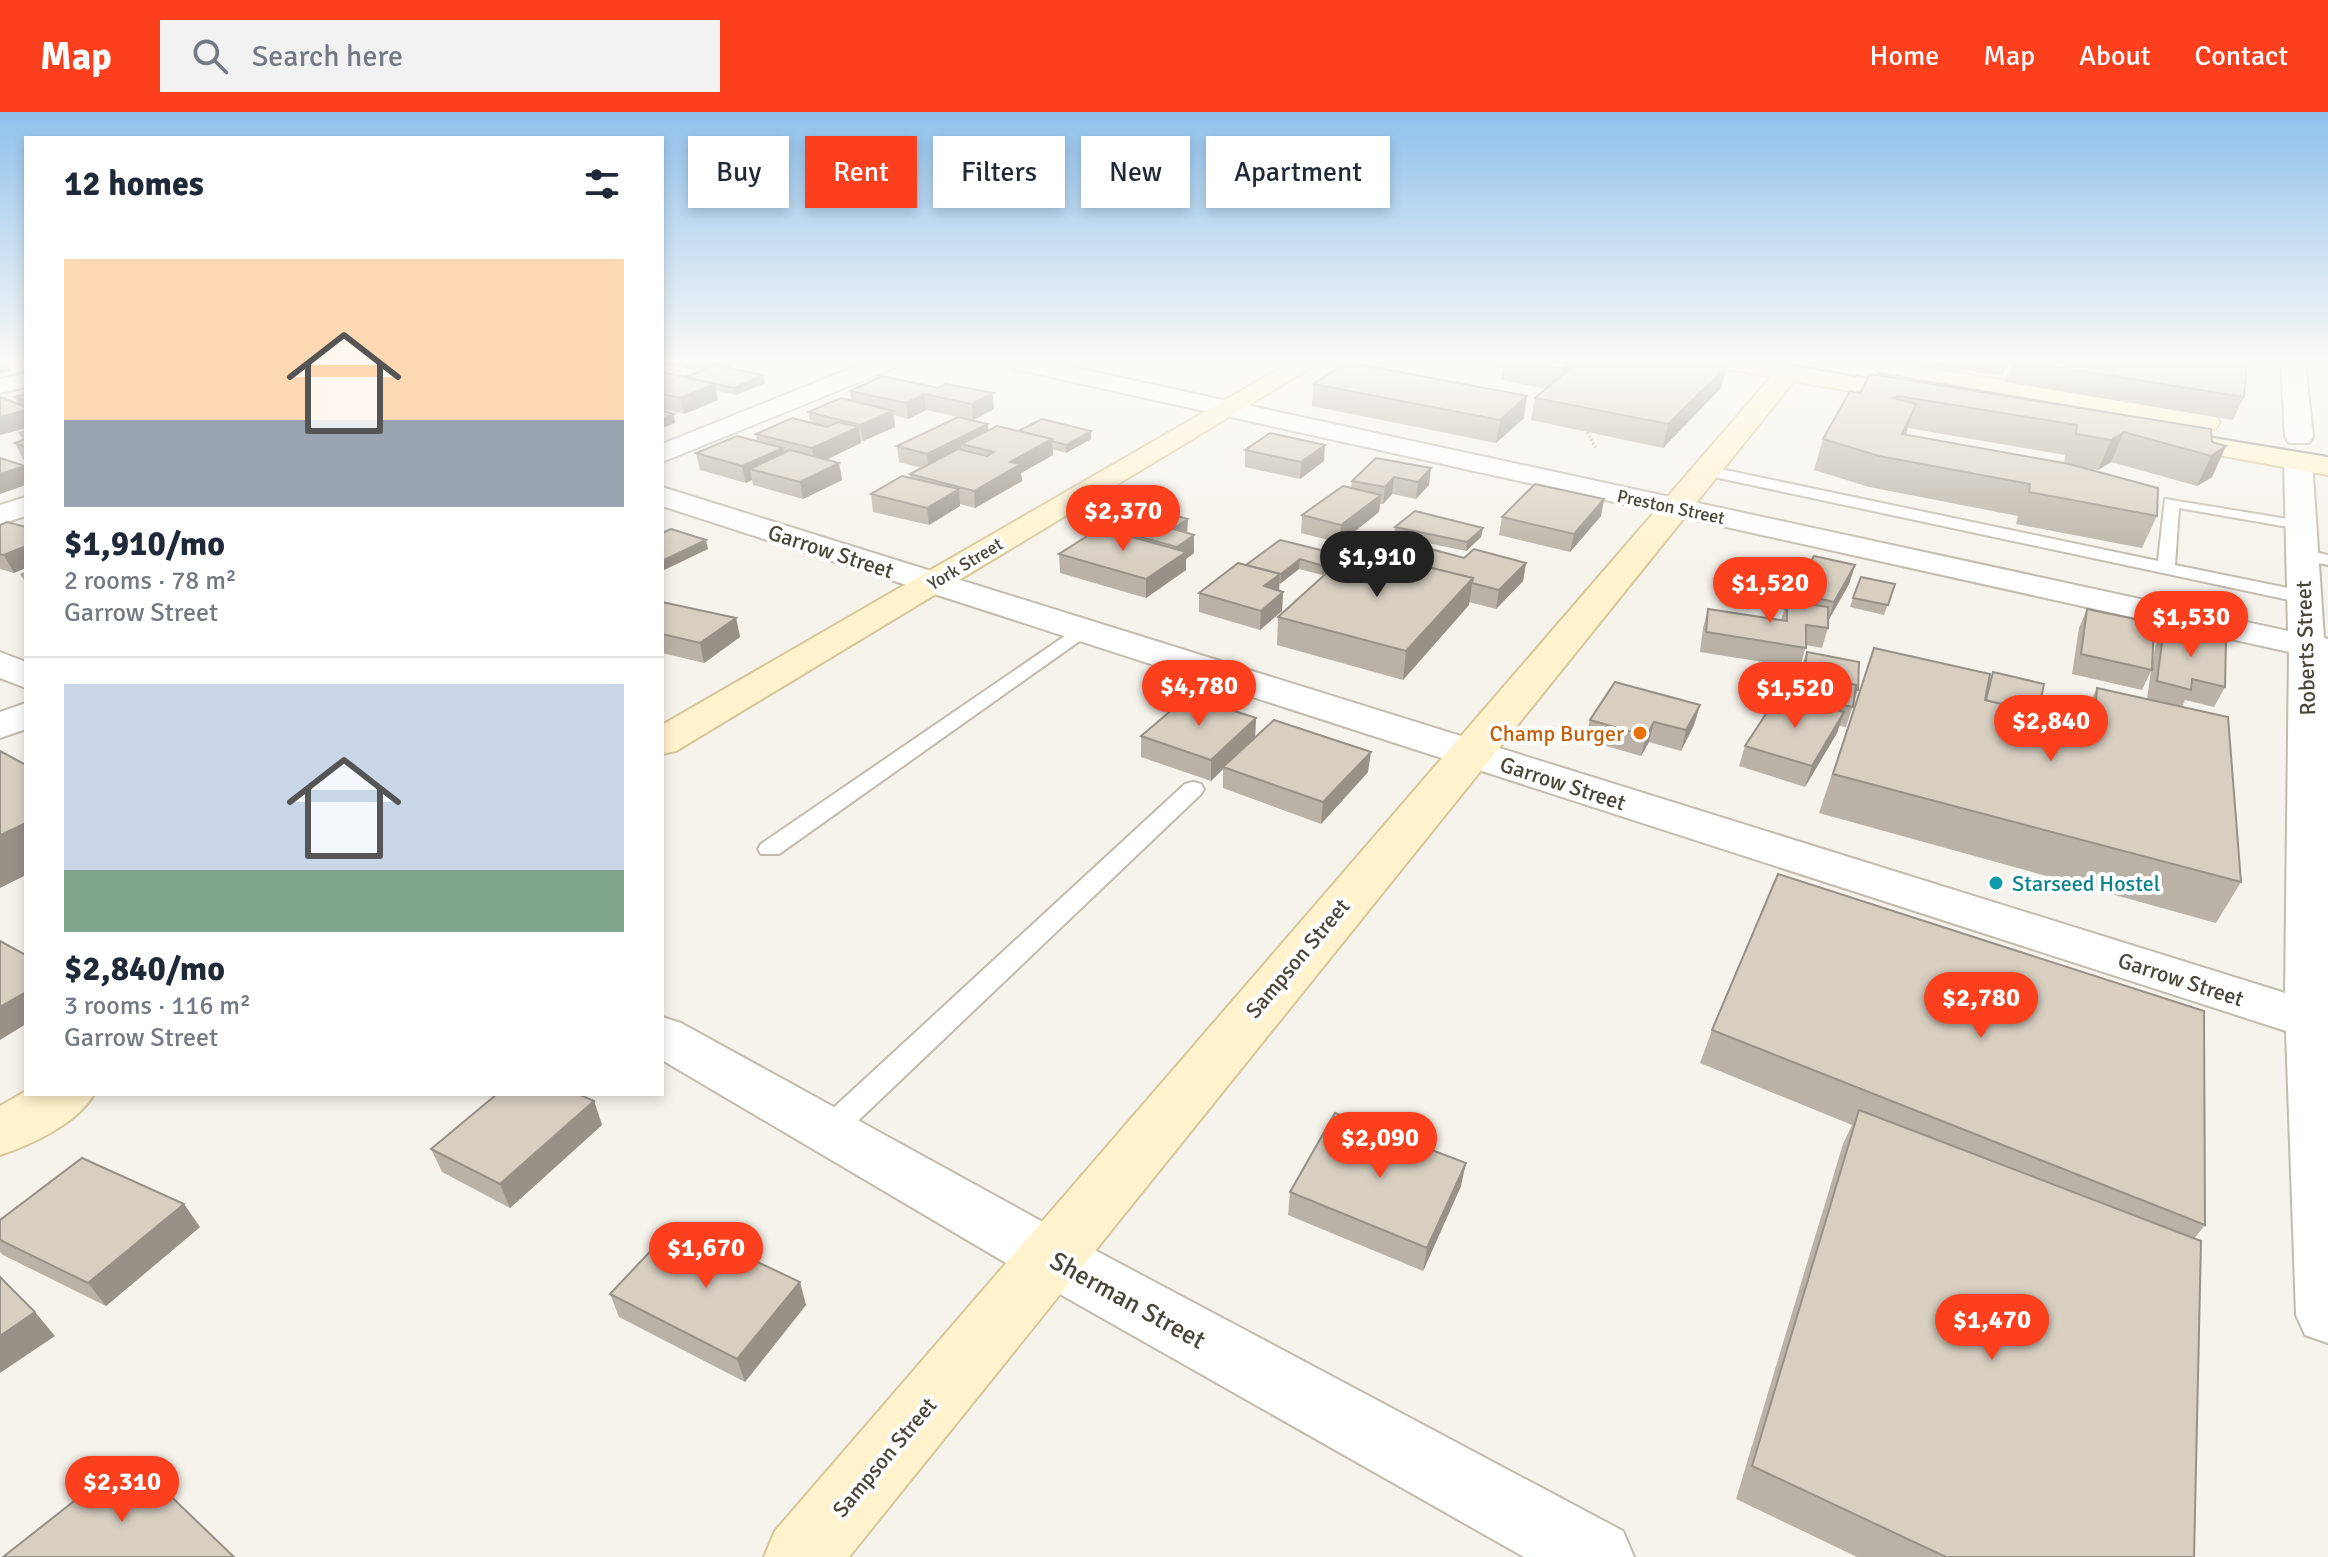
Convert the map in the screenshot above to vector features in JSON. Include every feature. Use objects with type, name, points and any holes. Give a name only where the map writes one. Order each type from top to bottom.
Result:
[{"type":"main road","name":"York Street","points":[[664,741],[1192,429]]},
{"type":"main road","name":"Sampson Street","points":[[801,1557],[1467,753],[1740,429]]},
{"type":"main road","points":[[2179,429],[2313,451]]},
{"type":"main road","points":[[2201,429],[2313,451]]},
{"type":"main road","points":[[0,1133],[63,1096]]},
{"type":"street","points":[[664,453],[722,429]]},
{"type":"street","name":"Preston Street","points":[[1319,429],[2318,647]]},
{"type":"street","name":"Roberts Street","points":[[2308,429],[2313,451],[2308,559],[2318,647],[2320,1022],[2328,1315]]},
{"type":"street","name":"Garrow Street","points":[[664,497],[2320,1022]]},
{"type":"street","points":[[0,515],[24,507]]},
{"type":"street","points":[[0,663],[24,676]]},
{"type":"street","points":[[0,726],[24,716]]},
{"type":"street","name":"Sherman Street","points":[[664,1037],[1050,1257],[1597,1557]]},
{"type":"lane","points":[[1706,471],[2166,567],[2308,559]]},
{"type":"lane","points":[[2166,567],[2171,502],[2308,559]]},
{"type":"lane","points":[[770,849],[1081,631]]},
{"type":"lane","points":[[828,1131],[1193,789]]},
{"type":"path","points":[[1587,432],[1596,448]]},
{"type":"building","points":[[766,429],[854,429],[812,448],[756,434]]},
{"type":"building","points":[[932,429],[977,429],[927,454],[897,446]]},
{"type":"building","points":[[990,429],[1012,429],[1052,439],[1010,462],[1021,464],[974,491],[910,474],[958,449],[987,456],[994,452],[961,444]]},
{"type":"building","points":[[1085,429],[1091,431],[1066,445],[1018,431]]},
{"type":"building","points":[[1828,429],[1904,429],[1902,434],[2069,464],[2158,488],[2157,516],[2029,492],[2030,484],[1879,456],[1823,439]]},
{"type":"building","points":[[2077,429],[2211,429],[2212,442],[2226,446],[2211,456],[2124,432],[2111,440],[2076,434]]},
{"type":"building","points":[[1270,433],[1325,445],[1301,462],[1245,450]]},
{"type":"building","points":[[737,436],[783,448],[742,466],[696,453]]},
{"type":"building","points":[[790,450],[839,463],[800,482],[750,469]]},
{"type":"building","points":[[0,458],[24,466],[24,466],[0,474]]},
{"type":"building","points":[[1376,458],[1431,468],[1418,482],[1394,477],[1385,487],[1352,481]]},
{"type":"building","points":[[902,476],[959,489],[927,508],[871,494]]},
{"type":"building","points":[[1535,484],[1604,499],[1574,534],[1502,517]]},
{"type":"building","points":[[1343,486],[1381,495],[1341,525],[1302,515]]},
{"type":"building","points":[[1141,507],[1188,519],[1173,529],[1194,535],[1177,547],[1108,528]]},
{"type":"building","points":[[1415,511],[1483,528],[1467,542],[1395,527]]},
{"type":"building","points":[[7,522],[24,526],[24,547],[0,554],[0,525]]},
{"type":"building","points":[[1100,528],[1186,552],[1146,579],[1059,554]]},
{"type":"building","points":[[671,529],[706,540],[664,560],[664,532]]},
{"type":"building","points":[[1280,540],[1337,554],[1323,566],[1300,559],[1281,574],[1246,565]]},
{"type":"building","points":[[1427,548],[1464,558],[1474,549],[1526,563],[1499,590],[1472,583],[1473,578],[1410,563]]},
{"type":"building","points":[[1353,549],[1473,578],[1406,651],[1278,617]]},
{"type":"building","points":[[1814,556],[1855,565],[1834,602],[1764,585],[1775,569],[1802,575]]},
{"type":"building","points":[[1238,563],[1280,574],[1264,586],[1283,592],[1261,611],[1199,593]]},
{"type":"building","points":[[1861,577],[1895,584],[1888,605],[1853,598]]},
{"type":"building","points":[[1787,601],[1828,607],[1828,628],[1806,625],[1806,648],[1706,632],[1708,609],[1787,621]]},
{"type":"building","points":[[664,602],[736,618],[700,643],[664,634]]},
{"type":"building","points":[[2087,609],[2154,623],[2152,670],[2081,654]]},
{"type":"building","points":[[2164,627],[2226,641],[2225,687],[2192,679],[2191,690],[2157,681]]},
{"type":"building","points":[[1874,648],[1990,674],[1985,700],[2094,726],[2097,688],[2228,717],[2241,882],[1833,774]]},
{"type":"building","points":[[1807,652],[1859,662],[1858,690],[1856,685],[1804,675]]},
{"type":"building","points":[[1756,665],[1856,685],[1853,707],[1751,685]]},
{"type":"building","points":[[1993,672],[2044,684],[2038,713],[1986,700]]},
{"type":"building","points":[[1615,682],[1700,705],[1686,730],[1654,722],[1646,736],[1590,720]]},
{"type":"building","points":[[1779,694],[1844,712],[1812,766],[1745,746]]},
{"type":"building","points":[[1188,696],[1256,718],[1211,760],[1141,736]]},
{"type":"building","points":[[1274,720],[1371,752],[1323,802],[1223,767]]},
{"type":"building","points":[[0,751],[24,764],[24,824],[0,835]]},
{"type":"building","points":[[1778,874],[2204,1011],[2205,1225],[1712,1030]]},
{"type":"building","points":[[0,941],[24,954],[24,993],[0,1007]]},
{"type":"building","points":[[495,1096],[583,1096],[594,1101],[500,1184],[431,1149]]},
{"type":"building","points":[[1859,1110],[2201,1241],[2194,1557],[1946,1557],[1752,1466]]},
{"type":"building","points":[[1335,1113],[1466,1163],[1427,1248],[1290,1192]]},
{"type":"building","points":[[82,1158],[184,1204],[88,1283],[0,1240],[0,1220]]},
{"type":"building","points":[[676,1224],[800,1282],[737,1359],[610,1294]]},
{"type":"building","points":[[0,1277],[35,1312],[0,1336]]},
{"type":"building","points":[[130,1457],[234,1557],[3,1557]]},
{"type":"tram line","points":[[2189,433],[2328,456]]},
{"type":"place","name":"Champ Burger","points":[[1640,733]]},
{"type":"place","name":"Starseed Hostel","points":[[1996,883]]}]
